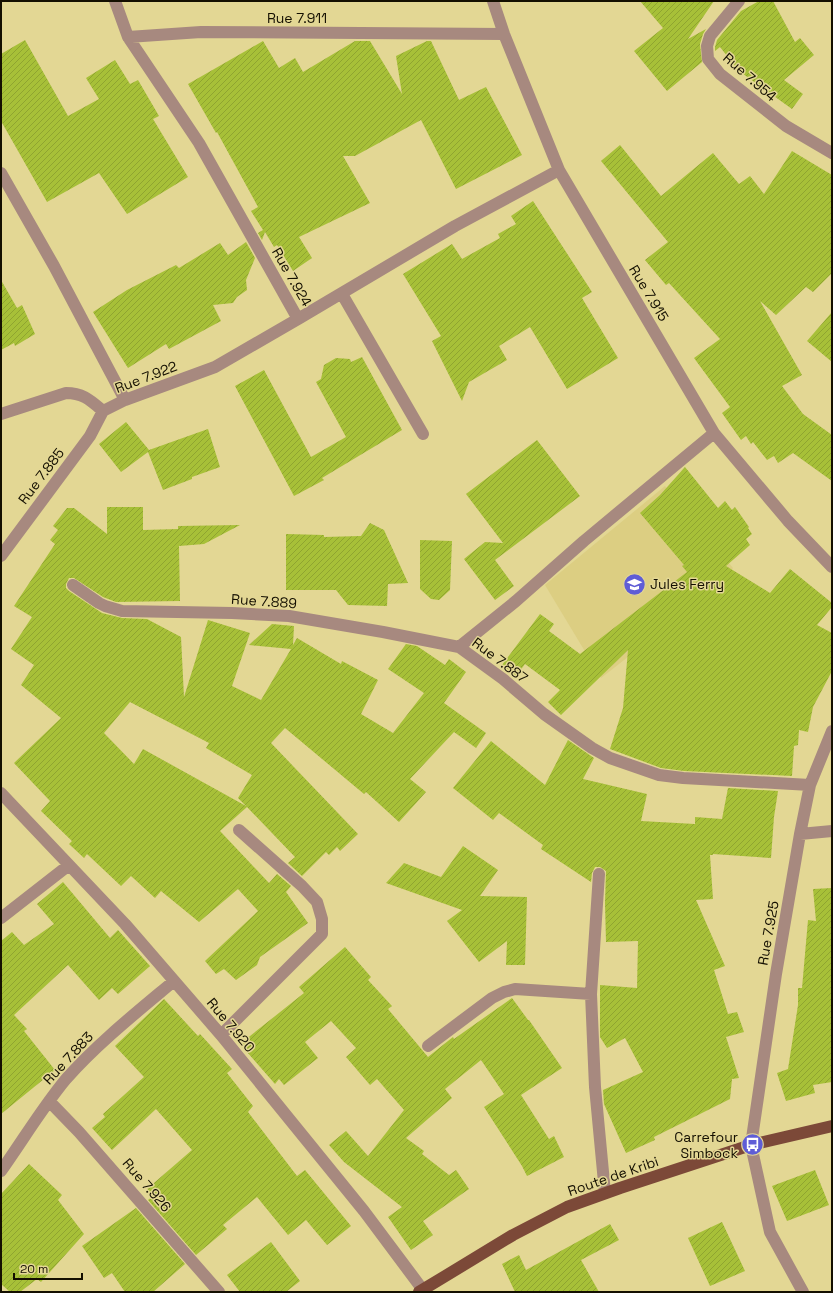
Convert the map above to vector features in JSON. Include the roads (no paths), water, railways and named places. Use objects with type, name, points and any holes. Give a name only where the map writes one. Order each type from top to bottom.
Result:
[{"type":"main road","name":"Route de Kribi","points":[[421,1291],[513,1235],[567,1207],[751,1145],[832,1126]]},
{"type":"street","points":[[115,1],[128,36]]},
{"type":"street","name":"Rue 7.915","points":[[493,1],[504,34],[558,170],[714,433],[788,521],[832,567]]},
{"type":"street","name":"Rue 7.954","points":[[739,1],[710,36],[707,46],[708,59],[720,74],[780,122],[832,153]]},
{"type":"street","name":"Rue 7.911","points":[[128,36],[201,32],[504,34]]},
{"type":"street","name":"Rue 7.924","points":[[128,36],[199,143],[298,319],[455,226],[558,170]]},
{"type":"street","points":[[1,173],[54,266],[125,400]]},
{"type":"street","points":[[342,294],[423,434]]},
{"type":"street","name":"Rue 7.922","points":[[103,411],[125,400],[215,367],[298,319]]},
{"type":"street","points":[[1,414],[66,392],[76,393],[87,397],[103,411]]},
{"type":"street","name":"Rue 7.885","points":[[1,556],[90,436],[103,411]]},
{"type":"street","name":"Rue 7.887","points":[[714,433],[584,541],[516,601],[458,647],[503,679],[544,714],[592,748],[610,758],[659,774],[683,778],[810,785]]},
{"type":"street","name":"Rue 7.889","points":[[73,585],[105,606],[122,611],[232,613],[289,616],[383,632],[458,647]]},
{"type":"street","name":"Rue 7.925","points":[[751,1145],[776,974],[800,834],[810,785],[832,731]]},
{"type":"street","name":"Rue 7.920","points":[[1,793],[125,924],[221,1035],[364,1212],[421,1291]]},
{"type":"street","points":[[221,1035],[322,934],[322,919],[316,902],[302,886],[238,830]]},
{"type":"street","points":[[800,834],[832,831]]},
{"type":"street","points":[[1,918],[69,865]]},
{"type":"street","points":[[599,874],[591,994],[595,1087],[605,1194]]},
{"type":"street","name":"Rue 7.883","points":[[1,1171],[49,1101],[86,1058],[174,981]]},
{"type":"street","points":[[428,1046],[492,998],[504,992],[515,989],[591,994]]},
{"type":"street","name":"Rue 7.926","points":[[49,1101],[94,1149],[219,1292]]},
{"type":"street","points":[[751,1145],[770,1232],[803,1292]]},
{"type":"place","name":"Jules Ferry","points":[[634,584]]},
{"type":"place","name":"Carrefour Simbock","points":[[753,1145]]}]
